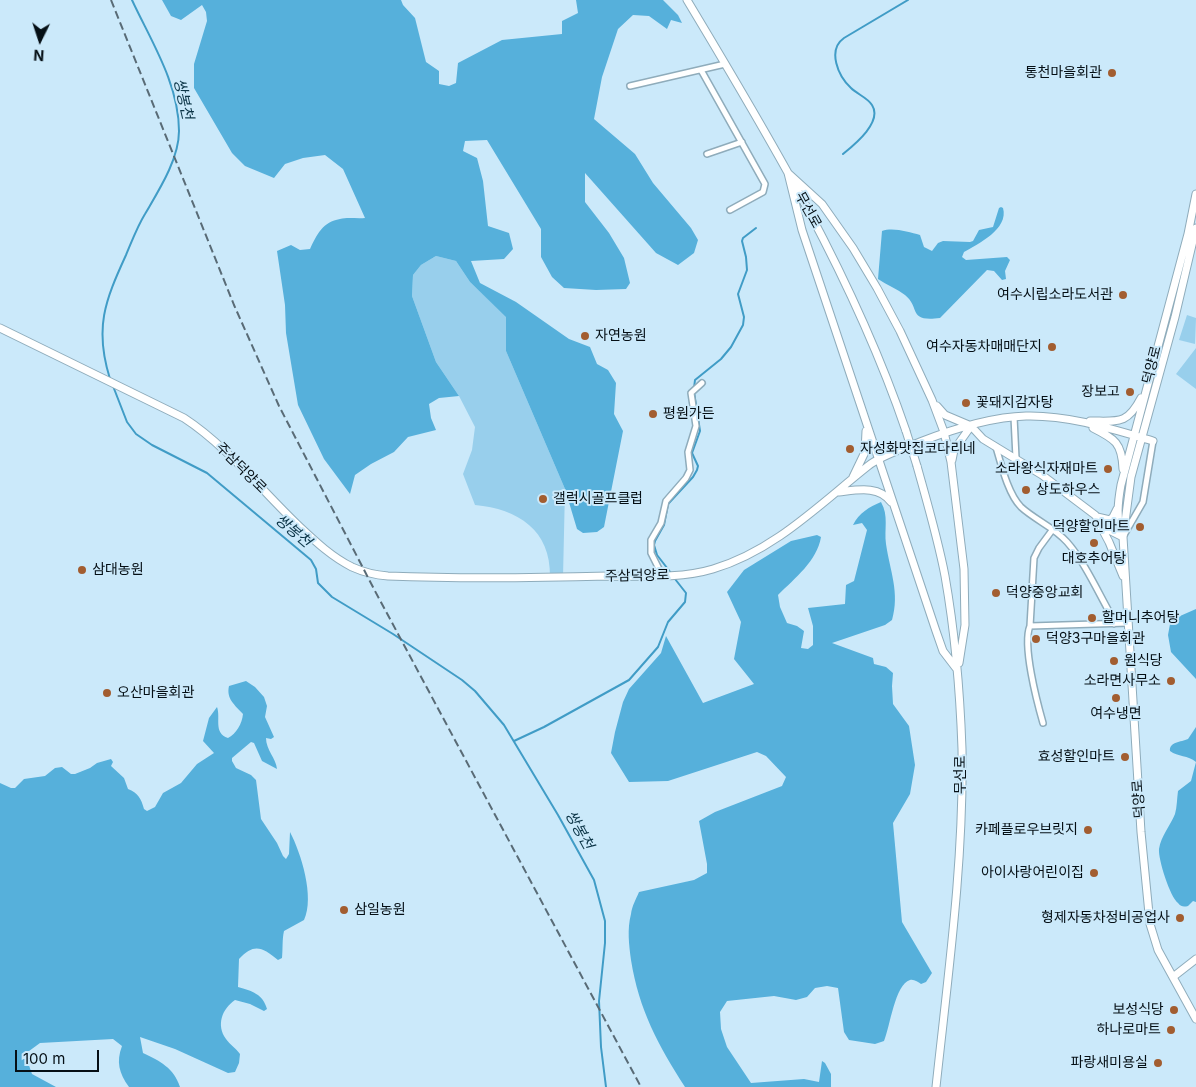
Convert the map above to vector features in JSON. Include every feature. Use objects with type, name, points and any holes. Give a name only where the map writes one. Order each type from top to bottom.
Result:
[{"type":"street","name":"무선로","points":[[687,0],[788,174],[826,244],[860,314],[885,373],[918,466],[945,576],[957,671],[962,749],[961,819],[952,933],[936,1087]]},
{"type":"street","points":[[630,86],[725,64]]},
{"type":"street","points":[[701,70],[765,183],[765,188],[762,192],[730,210]]},
{"type":"street","points":[[707,154],[742,142]]},
{"type":"street","points":[[788,174],[822,204],[853,248],[900,332],[932,400],[944,432],[951,462],[960,529],[965,605],[964,637],[957,671]]},
{"type":"street","points":[[788,174],[802,230],[939,642],[957,671]]},
{"type":"street","name":"덕양로","points":[[1196,194],[1188,234],[1148,382],[1129,487],[1123,538],[1141,832],[1150,924],[1158,950],[1196,1019]]},
{"type":"street","name":"덕양로","points":[[1123,538],[1119,525],[1118,507],[1123,477],[1138,437],[1175,317],[1196,228]]},
{"type":"street","points":[[1165,316],[1175,317]]},
{"type":"street","name":"주삼덕양로","points":[[0,328],[164,406],[199,428],[324,549],[343,562],[361,570],[388,576],[563,578],[677,575],[714,569],[752,552],[777,538],[878,460],[944,432],[1014,417],[1038,416],[1079,421]]},
{"type":"street","points":[[1079,421],[1115,421],[1128,417],[1135,410],[1148,382]]},
{"type":"street","points":[[664,575],[651,553],[651,540],[661,523],[666,501],[686,478],[690,470],[688,452],[696,426],[690,397],[691,392],[702,383]]},
{"type":"street","points":[[932,400],[945,415],[971,426],[981,437],[1042,475],[1095,516],[1107,529],[1123,538],[1140,508],[1144,496],[1153,441],[1079,421]]},
{"type":"street","points":[[1014,417],[1016,458]]},
{"type":"street","points":[[1079,421],[1104,433],[1117,442],[1122,453],[1123,477]]},
{"type":"street","points":[[850,482],[865,452],[866,424]]},
{"type":"street","points":[[951,462],[954,450],[971,426]]},
{"type":"street","points":[[996,446],[1008,483],[1017,503],[1053,529],[1072,547],[1111,615],[1114,624]]},
{"type":"street","points":[[838,492],[860,489],[871,490],[885,495],[893,505]]},
{"type":"street","points":[[1095,516],[1110,520],[1113,518],[1118,507]]},
{"type":"street","points":[[1095,516],[1112,547],[1125,583]]},
{"type":"street","points":[[1043,723],[1032,680],[1028,637],[1034,558],[1053,529]]},
{"type":"street","points":[[1030,626],[1128,623]]},
{"type":"street","points":[[1173,977],[1196,958]]},
{"type":"shaded area","points":[[162,0],[401,0],[415,18],[426,62],[439,71],[439,84],[449,86],[456,83],[458,63],[502,40],[562,34],[562,21],[578,13],[576,0],[663,0],[678,15],[682,23],[671,20],[667,29],[649,16],[633,15],[618,29],[602,77],[594,119],[635,154],[653,183],[691,228],[698,240],[694,253],[678,265],[656,253],[585,173],[585,202],[609,233],[624,258],[630,283],[626,289],[564,288],[552,277],[541,257],[541,229],[487,140],[465,141],[463,151],[477,158],[483,181],[488,226],[509,233],[513,249],[504,259],[471,261],[480,283],[516,302],[569,339],[590,347],[597,364],[608,370],[616,383],[614,414],[623,431],[604,527],[597,532],[583,533],[577,529],[565,489],[506,351],[506,317],[470,282],[456,261],[436,256],[421,265],[413,275],[412,296],[436,362],[459,396],[439,398],[429,404],[431,418],[436,430],[408,437],[394,452],[355,475],[350,494],[324,459],[298,405],[286,333],[285,305],[277,251],[291,245],[300,250],[310,249],[318,234],[329,223],[343,218],[365,218],[343,169],[325,155],[303,158],[285,164],[274,178],[245,166],[232,153],[194,88],[194,64],[207,21],[206,12],[202,5],[181,20],[171,16]]},
{"type":"shaded area","points":[[1001,207],[1003,208],[1004,216],[997,229],[984,240],[964,252],[962,257],[966,260],[1007,257],[1010,260],[1005,271],[1006,279],[1002,280],[994,271],[987,270],[940,318],[930,319],[919,316],[905,295],[878,279],[882,231],[906,231],[920,235],[924,247],[932,251],[938,243],[943,241],[973,241],[979,230],[993,227]]},
{"type":"shaded area","name":"갤럭시골프클럽","points":[[436,256],[456,261],[470,282],[507,317],[506,351],[565,489],[563,577],[550,577],[549,561],[545,546],[529,525],[505,511],[475,505],[463,474],[472,450],[475,427],[459,396],[436,362],[412,296],[413,275],[421,265]]},
{"type":"shaded area","points":[[1187,315],[1196,318],[1195,344],[1179,340]]},
{"type":"shaded area","points":[[1196,348],[1196,389],[1176,374]]},
{"type":"shaded area","points":[[881,502],[886,517],[886,544],[895,591],[892,620],[885,625],[832,643],[873,658],[874,664],[886,667],[893,673],[893,704],[909,726],[915,765],[910,794],[893,823],[902,922],[932,973],[926,982],[921,984],[910,980],[900,989],[884,1041],[875,1044],[849,1040],[844,1032],[838,988],[827,986],[815,988],[807,997],[796,1000],[774,996],[727,1001],[720,1012],[721,1029],[727,1047],[751,1083],[804,1079],[819,1082],[822,1061],[831,1074],[831,1087],[685,1087],[658,1042],[639,995],[629,943],[629,925],[632,908],[639,892],[694,880],[707,873],[699,821],[715,812],[782,786],[786,777],[766,756],[757,752],[668,781],[629,782],[611,753],[623,702],[629,689],[661,653],[666,636],[703,703],[754,684],[734,659],[741,622],[727,592],[744,570],[791,541],[817,535],[821,537],[815,554],[798,576],[778,595],[780,607],[787,623],[797,626],[804,631],[801,648],[808,649],[813,645],[813,626],[808,608],[845,604],[846,585],[854,581],[867,530],[862,523],[853,525],[865,511]]},
{"type":"shaded area","points":[[1196,609],[1196,679],[1171,652],[1168,635],[1170,624],[1180,616]]},
{"type":"shaded area","points":[[246,681],[264,697],[267,706],[265,717],[274,737],[271,739],[266,738],[266,742],[277,769],[262,761],[254,743],[251,742],[232,758],[232,761],[236,768],[251,775],[256,780],[261,819],[286,859],[289,854],[290,832],[302,863],[308,900],[304,920],[284,931],[282,958],[278,960],[263,950],[254,949],[239,959],[238,987],[260,997],[267,1009],[264,1011],[250,1004],[235,1000],[224,1013],[221,1023],[223,1034],[240,1054],[235,1072],[228,1073],[175,1049],[140,1037],[143,1053],[161,1062],[170,1070],[180,1087],[129,1087],[123,1077],[119,1062],[122,1046],[113,1039],[40,1043],[25,1054],[32,1074],[56,1087],[0,1087],[0,783],[15,788],[24,779],[45,776],[55,768],[62,767],[71,774],[75,774],[97,763],[111,759],[113,762],[111,766],[124,778],[128,789],[139,796],[144,809],[147,811],[155,807],[163,793],[181,783],[197,764],[214,753],[203,741],[209,718],[217,707],[218,725],[223,736],[228,738],[236,731],[243,714],[230,698],[229,686]]},
{"type":"shaded area","points":[[1196,727],[1196,762],[1170,751],[1173,744],[1188,739]]},
{"type":"shaded area","points":[[1196,762],[1196,902],[1193,901],[1184,907],[1175,899],[1168,886],[1160,861],[1159,849],[1175,814],[1178,791],[1191,781]]},
{"type":"waterway","name":"쌍봉천","points":[[110,379],[105,361],[102,329],[107,301],[137,229],[172,163],[176,152],[179,131],[174,96],[163,63],[132,0]]},
{"type":"waterway","points":[[843,154],[871,126],[874,112],[872,105],[851,88],[842,77],[836,63],[836,49],[844,38],[908,0]]},
{"type":"waterway","points":[[694,388],[695,380],[721,359],[731,347],[743,325],[744,317],[738,294],[747,270],[742,241],[743,238],[756,228]]},
{"type":"waterway","name":"쌍봉천","points":[[113,386],[127,422],[136,434],[152,445],[207,473],[311,560],[316,569],[318,583],[332,597],[393,634],[462,680],[475,691],[504,725],[558,815],[594,880],[605,921],[605,943],[599,1001],[601,1047],[606,1087]]},
{"type":"waterway","points":[[671,573],[657,555],[654,545],[664,525],[668,504],[697,470],[698,466],[692,453],[700,431],[694,392]]},
{"type":"waterway","points":[[514,741],[544,727],[629,680],[658,647],[668,622],[685,602],[686,593],[675,579]]},
{"type":"railway","points":[[111,0],[234,305],[279,406],[375,591],[641,1087]]},
{"type":"place","name":"통천마을회관","points":[[1112,73]]},
{"type":"place","name":"여수시립소라도서관","points":[[1123,295]]},
{"type":"place","name":"자연농원","points":[[585,336]]},
{"type":"place","name":"여수자동차매매단지","points":[[1052,347]]},
{"type":"place","name":"장보고","points":[[1130,392]]},
{"type":"place","name":"꽃돼지감자탕","points":[[966,403]]},
{"type":"place","name":"평원가든","points":[[653,414]]},
{"type":"place","name":"자성화맛집코다리네","points":[[850,449]]},
{"type":"place","name":"소라왕식자재마트","points":[[1108,469]]},
{"type":"place","name":"상도하우스","points":[[1026,490]]},
{"type":"place","name":"갤럭시골프클럽","points":[[543,499]]},
{"type":"place","name":"덕양할인마트","points":[[1140,527]]},
{"type":"place","name":"대호추어탕","points":[[1094,543]]},
{"type":"place","name":"삼대농원","points":[[82,570]]},
{"type":"place","name":"덕양중앙교회","points":[[996,593]]},
{"type":"place","name":"할머니추어탕","points":[[1092,618]]},
{"type":"place","name":"덕양3구마을회관","points":[[1036,639]]},
{"type":"place","name":"원식당","points":[[1114,661]]},
{"type":"place","name":"소라면사무소","points":[[1171,681]]},
{"type":"place","name":"오산마을회관","points":[[107,693]]},
{"type":"place","name":"여수냉면","points":[[1116,698]]},
{"type":"place","name":"효성할인마트","points":[[1125,757]]},
{"type":"place","name":"카페플로우브릿지","points":[[1088,830]]},
{"type":"place","name":"아이사랑어린이집","points":[[1094,873]]},
{"type":"place","name":"삼일농원","points":[[344,910]]},
{"type":"place","name":"형제자동차정비공업사","points":[[1180,918]]},
{"type":"place","name":"보성식당","points":[[1174,1010]]},
{"type":"place","name":"하나로마트","points":[[1171,1030]]},
{"type":"place","name":"파랑새미용실","points":[[1158,1063]]}]
